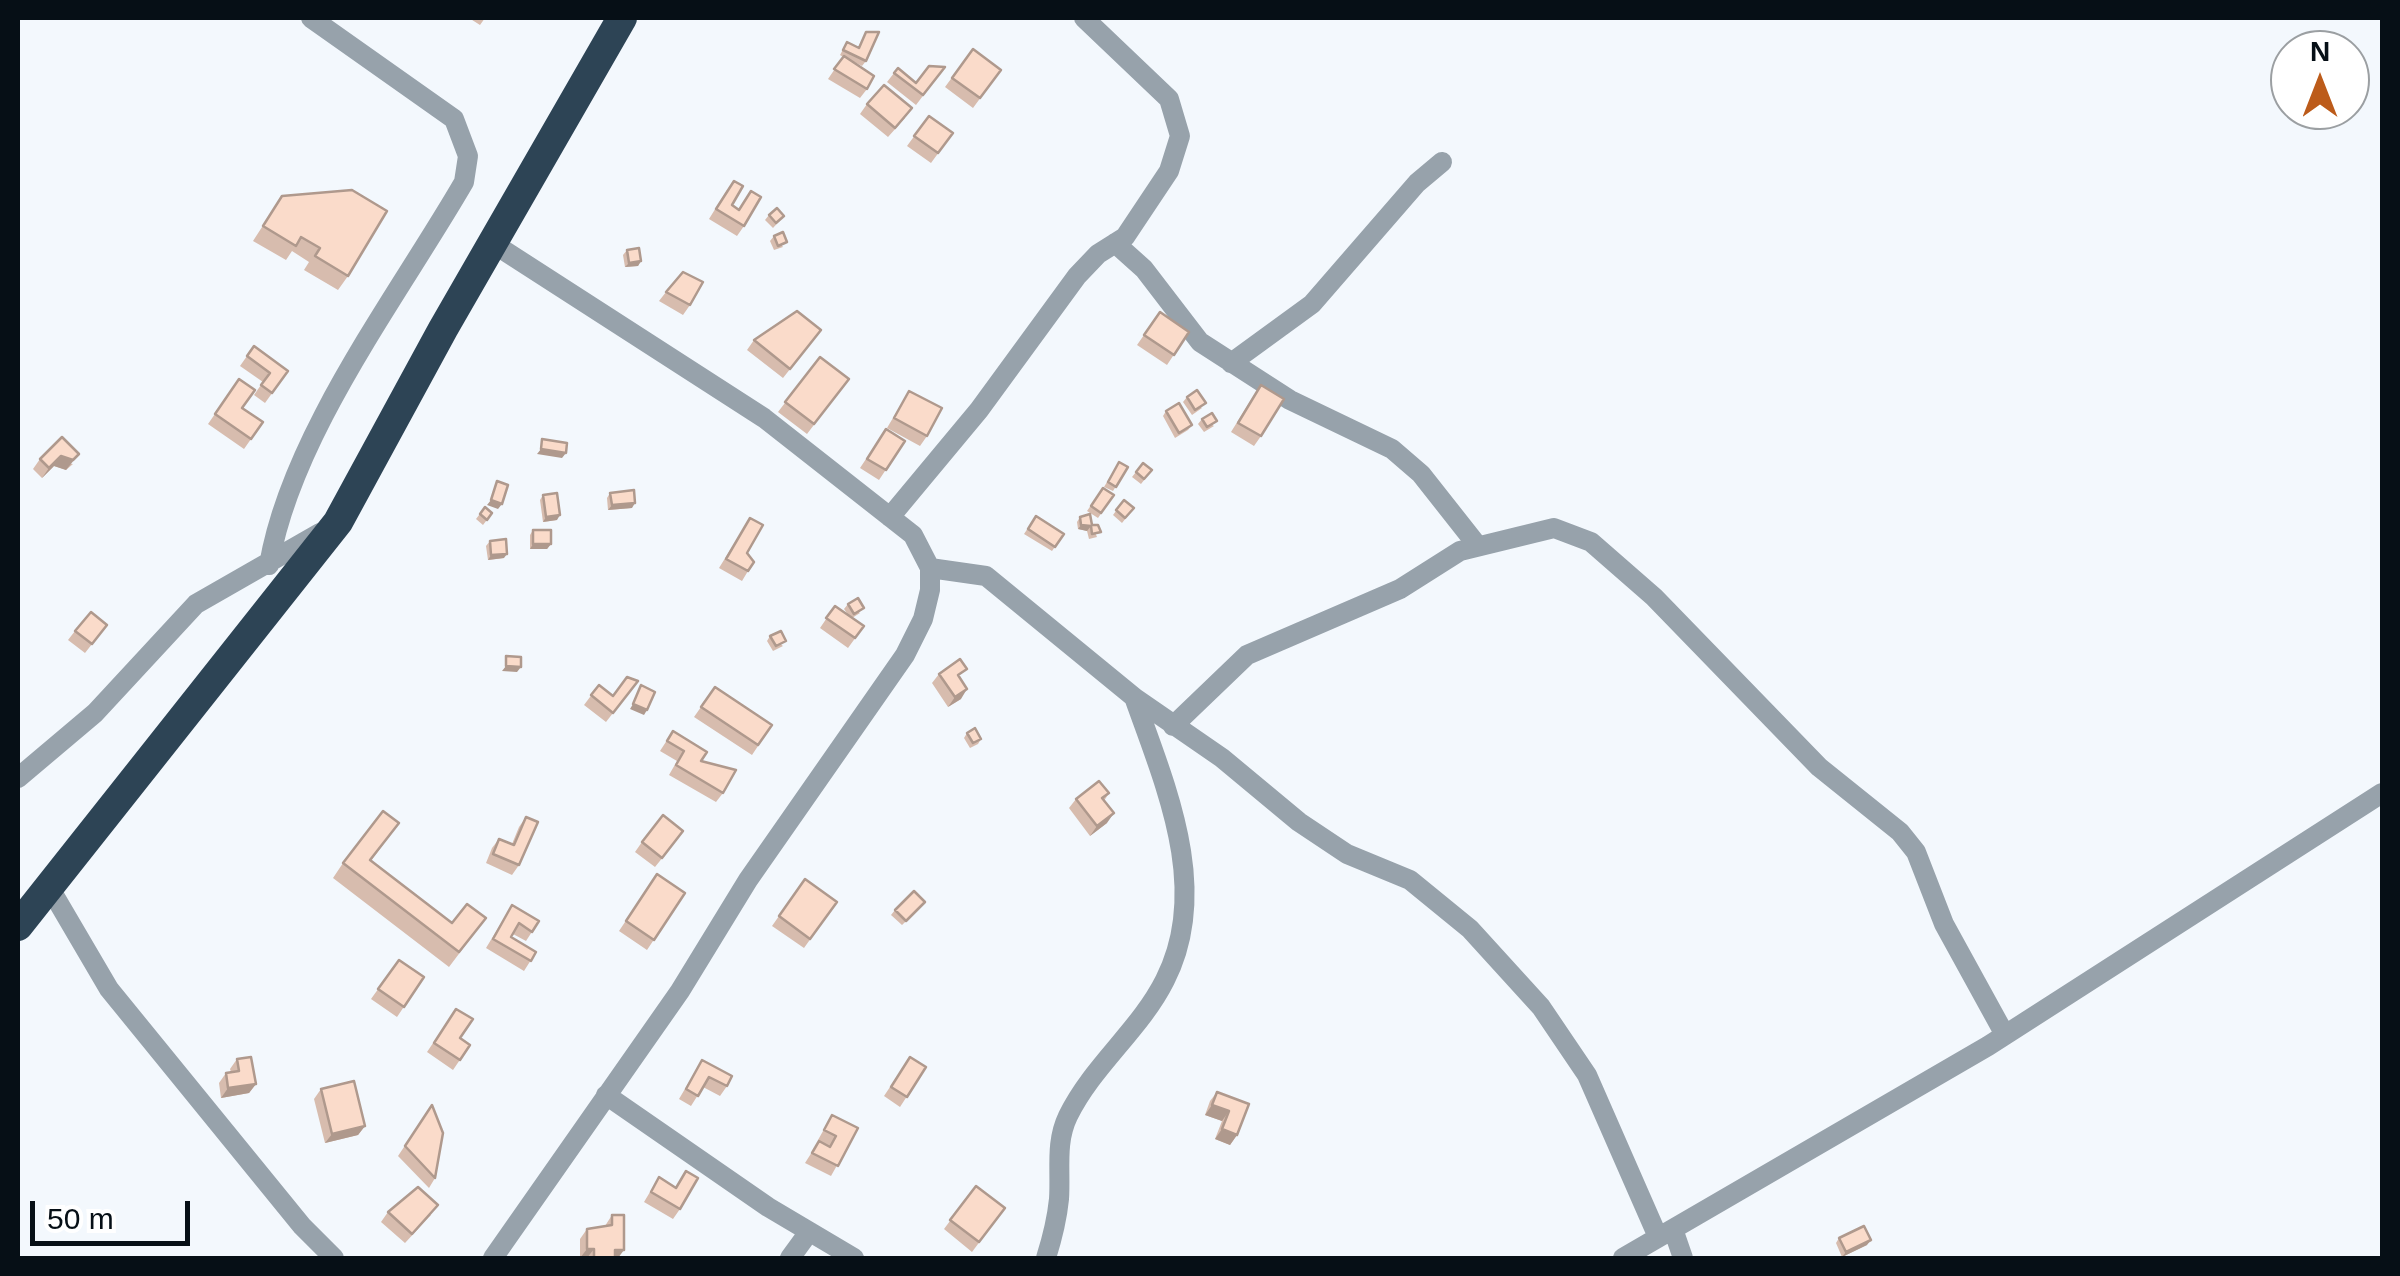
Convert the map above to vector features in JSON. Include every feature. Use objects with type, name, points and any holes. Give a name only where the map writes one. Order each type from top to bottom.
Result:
[{"type":"highway","points":[[18,926],[338,522],[622,18]]},
{"type":"street","points":[[269,565],[276,524],[300,465],[366,344],[464,182],[468,156],[454,118],[311,18]]},
{"type":"street","points":[[890,517],[979,410],[1077,276],[1149,206],[1169,171],[1179,124],[1169,99],[1084,18]]},
{"type":"street","points":[[1232,363],[1312,304],[1417,183],[1442,162]]},
{"type":"street","points":[[1115,243],[1144,269],[1200,342],[1290,400],[1392,449],[1420,474],[1476,546]]},
{"type":"street","points":[[492,1258],[680,991],[748,880],[904,655],[923,619],[930,568],[913,536],[764,418],[494,244]]},
{"type":"street","points":[[18,778],[95,713],[196,604],[338,522]]},
{"type":"street","points":[[1173,726],[1247,655],[1400,589],[1460,551],[1554,528],[1591,542],[1654,597],[1819,767],[1908,842],[1930,880],[1951,938],[2005,1035]]},
{"type":"street","points":[[930,568],[986,576],[1135,698],[1222,758],[1298,822],[1348,854],[1410,880],[1470,929],[1541,1007],[1587,1076],[1666,1233],[1683,1258]]},
{"type":"street","points":[[1046,1258],[1059,1200],[1059,1140],[1068,1117],[1087,1084],[1166,979],[1184,925],[1185,883],[1178,829],[1135,698]]},
{"type":"street","points":[[1624,1258],[2005,1035],[2382,793]]},
{"type":"street","points":[[48,885],[109,988],[302,1226],[334,1258]]},
{"type":"street","points":[[606,1095],[854,1258]]},
{"type":"street","points":[[790,1258],[809,1232]]},
{"type":"building","points":[[866,32],[879,32],[866,61],[843,50],[847,42],[859,48]]},
{"type":"building","points":[[973,49],[1001,70],[980,98],[952,78]]},
{"type":"building","points":[[844,56],[874,76],[867,89],[834,69]]},
{"type":"building","points":[[929,66],[945,67],[923,95],[894,73],[898,68],[916,83]]},
{"type":"building","points":[[884,85],[912,108],[895,128],[867,104]]},
{"type":"building","points":[[929,116],[953,133],[938,153],[914,136]]},
{"type":"building","points":[[734,181],[743,186],[732,205],[739,210],[751,191],[761,197],[744,226],[716,209]]},
{"type":"building","points":[[352,190],[387,211],[348,276],[315,256],[320,248],[301,237],[296,246],[263,226],[282,196]]},
{"type":"building","points":[[777,208],[784,216],[776,223],[769,215]]},
{"type":"building","points":[[783,232],[787,242],[778,246],[774,236]]},
{"type":"building","points":[[639,248],[641,261],[629,263],[627,250]]},
{"type":"building","points":[[683,272],[703,282],[690,305],[666,292]]},
{"type":"building","points":[[797,311],[821,330],[790,369],[754,340]]},
{"type":"building","points":[[1160,312],[1189,332],[1174,355],[1144,335]]},
{"type":"building","points":[[254,346],[288,371],[272,393],[261,385],[270,373],[247,356]]},
{"type":"building","points":[[820,357],[849,379],[814,424],[785,402]]},
{"type":"building","points":[[239,379],[255,390],[242,408],[263,422],[251,439],[215,414]]},
{"type":"building","points":[[1261,385],[1284,399],[1261,436],[1238,423]]},
{"type":"building","points":[[1197,390],[1206,403],[1195,410],[1187,397]]},
{"type":"building","points":[[909,391],[942,408],[927,436],[894,418]]},
{"type":"building","points":[[1179,403],[1192,425],[1179,433],[1166,411]]},
{"type":"building","points":[[1212,413],[1217,421],[1207,427],[1202,419]]},
{"type":"building","points":[[886,429],[905,441],[886,470],[867,459]]},
{"type":"building","points":[[62,437],[79,454],[73,460],[61,456],[49,468],[40,459]]},
{"type":"building","points":[[542,439],[567,443],[566,453],[541,449]]},
{"type":"building","points":[[1119,462],[1128,467],[1116,487],[1108,482]]},
{"type":"building","points":[[1143,463],[1152,470],[1144,479],[1136,472]]},
{"type":"building","points":[[497,481],[508,485],[502,504],[491,500]]},
{"type":"building","points":[[1103,488],[1114,495],[1101,513],[1091,506]]},
{"type":"building","points":[[634,490],[635,503],[612,505],[610,493]]},
{"type":"building","points":[[557,493],[560,515],[546,517],[543,495]]},
{"type":"building","points":[[1124,500],[1134,508],[1125,518],[1116,510]]},
{"type":"building","points":[[485,507],[492,513],[487,520],[480,514]]},
{"type":"building","points":[[1090,514],[1092,525],[1098,525],[1101,532],[1092,534],[1091,526],[1081,525],[1080,517]]},
{"type":"building","points":[[1036,516],[1064,534],[1055,547],[1028,529]]},
{"type":"building","points":[[750,518],[763,525],[747,553],[754,562],[748,571],[726,559]]},
{"type":"building","points":[[533,530],[551,530],[551,544],[533,544]]},
{"type":"building","points":[[506,539],[507,554],[491,555],[490,541]]},
{"type":"building","points":[[858,598],[864,608],[854,614],[848,604]]},
{"type":"building","points":[[835,606],[864,626],[855,638],[826,618]]},
{"type":"building","points":[[91,612],[107,625],[92,644],[75,631]]},
{"type":"building","points":[[781,631],[786,641],[776,646],[770,636]]},
{"type":"building","points":[[506,656],[521,657],[521,667],[506,666]]},
{"type":"building","points":[[960,659],[967,669],[958,675],[967,689],[955,697],[939,674]]},
{"type":"building","points":[[627,677],[638,681],[613,713],[591,695],[599,685],[613,696]]},
{"type":"building","points":[[641,685],[655,692],[647,710],[633,704]]},
{"type":"building","points":[[715,687],[772,725],[758,745],[701,707]]},
{"type":"building","points":[[975,728],[981,739],[973,743],[967,733]]},
{"type":"building","points":[[673,731],[707,752],[701,761],[736,770],[723,793],[676,765],[684,751],[667,741]]},
{"type":"building","points":[[1099,781],[1109,793],[1102,798],[1114,813],[1097,826],[1076,799]]},
{"type":"building","points":[[383,811],[399,823],[370,860],[452,923],[467,904],[486,918],[459,952],[343,863]]},
{"type":"building","points":[[663,815],[683,831],[662,858],[642,842]]},
{"type":"building","points":[[526,817],[538,822],[519,865],[493,854],[499,839],[514,845]]},
{"type":"building","points":[[657,874],[685,893],[654,940],[626,921]]},
{"type":"building","points":[[805,879],[837,902],[810,939],[779,916]]},
{"type":"building","points":[[914,891],[925,902],[906,921],[895,910]]},
{"type":"building","points":[[512,905],[539,921],[532,932],[519,923],[511,937],[536,952],[531,961],[493,939]]},
{"type":"building","points":[[399,960],[424,977],[404,1007],[378,989]]},
{"type":"building","points":[[456,1009],[473,1019],[460,1038],[470,1045],[460,1060],[434,1043]]},
{"type":"building","points":[[251,1057],[256,1084],[228,1088],[226,1073],[239,1071],[237,1059]]},
{"type":"building","points":[[910,1057],[926,1067],[907,1097],[891,1087]]},
{"type":"building","points":[[702,1060],[732,1076],[727,1086],[709,1077],[698,1096],[686,1089]]},
{"type":"building","points":[[354,1081],[365,1126],[332,1134],[321,1089]]},
{"type":"building","points":[[1217,1092],[1249,1104],[1237,1135],[1222,1129],[1229,1111],[1212,1105]]},
{"type":"building","points":[[432,1105],[443,1133],[435,1178],[405,1146]]},
{"type":"building","points":[[832,1115],[858,1128],[838,1166],[812,1153],[819,1141],[830,1147],[836,1136],[824,1130]]},
{"type":"building","points":[[686,1171],[698,1178],[680,1209],[651,1192],[659,1177],[676,1188]]},
{"type":"building","points":[[976,1186],[1005,1208],[979,1242],[950,1220]]},
{"type":"building","points":[[418,1187],[438,1205],[412,1234],[388,1212]]},
{"type":"building","points":[[612,1215],[624,1215],[624,1250],[615,1250],[615,1258],[594,1258],[594,1249],[587,1249],[587,1229],[612,1225]]},
{"type":"building","points":[[1864,1226],[1871,1240],[1846,1252],[1839,1238]]}]
